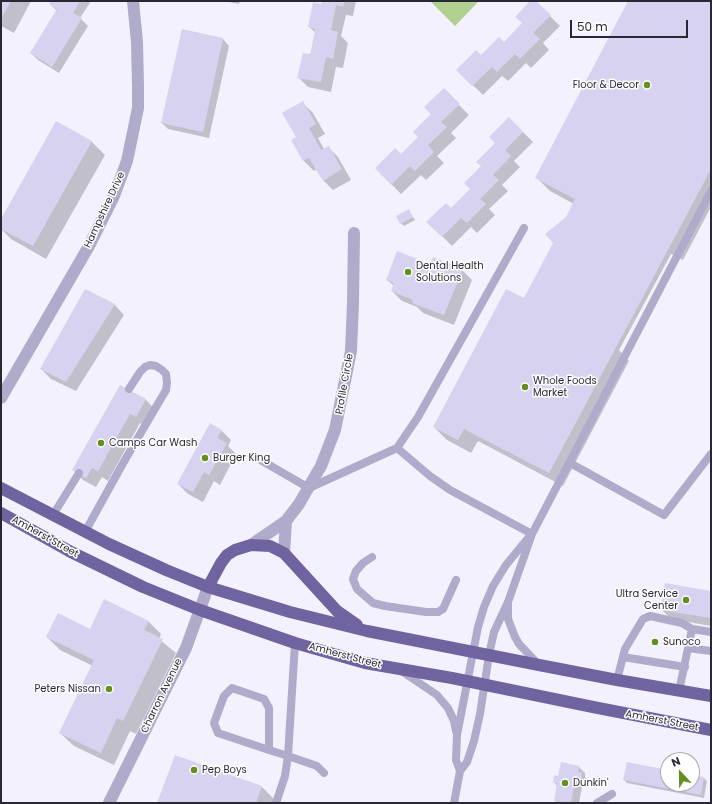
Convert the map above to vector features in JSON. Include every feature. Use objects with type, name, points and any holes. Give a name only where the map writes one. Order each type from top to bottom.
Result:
[{"type":"highway","points":[[1,488],[136,557],[208,587],[290,612],[367,631],[617,680],[711,696]]},
{"type":"highway","name":"Amherst Street","points":[[1,513],[71,552],[143,587],[200,610],[295,643],[365,663],[466,681],[711,730]]},
{"type":"highway","points":[[208,587],[221,563],[235,550],[250,545],[270,546],[284,553],[337,611],[367,631]]},
{"type":"street","name":"Hampshire Drive","points":[[1,398],[89,246],[114,196],[127,161],[138,108],[137,42],[133,1]]},
{"type":"street","name":"Profile Circle","points":[[250,545],[286,521],[309,488],[329,449],[336,430],[351,351],[353,320],[354,233]]},
{"type":"street","points":[[284,553],[286,521]]},
{"type":"street","name":"Charron Avenue","points":[[109,803],[186,648],[208,587]]},
{"type":"lane","points":[[454,803],[460,771],[467,762],[474,741],[494,632],[508,602],[532,534],[711,191]]},
{"type":"lane","points":[[257,458],[309,488],[397,448],[418,417],[524,228]]},
{"type":"lane","points":[[85,532],[166,390],[166,374],[156,366],[144,367],[129,390]]},
{"type":"lane","points":[[397,448],[430,476],[450,490],[532,534]]},
{"type":"lane","points":[[570,463],[664,515],[711,454]]},
{"type":"lane","points":[[53,515],[79,474]]},
{"type":"lane","points":[[456,735],[472,651],[484,606],[493,586],[506,565],[532,534]]},
{"type":"lane","points":[[372,557],[363,563],[356,571],[353,579],[357,589],[373,603],[426,612],[438,612],[443,609],[456,580]]},
{"type":"lane","points":[[508,602],[508,619],[515,637],[539,665]]},
{"type":"lane","points":[[617,680],[625,649],[643,619],[650,616],[682,623],[692,629],[711,632]]},
{"type":"lane","points":[[679,691],[692,629]]},
{"type":"lane","points":[[276,803],[285,776],[288,756],[295,643]]},
{"type":"lane","points":[[688,648],[711,651]]},
{"type":"lane","points":[[623,657],[684,667]]},
{"type":"lane","points":[[401,670],[437,695],[448,708],[454,721],[456,735],[456,760],[460,771]]},
{"type":"lane","points":[[269,750],[268,708],[264,699],[232,688],[224,696],[214,724],[218,733],[269,750],[288,756],[317,766],[324,773]]},
{"type":"lane","points":[[597,803],[612,794]]},
{"type":"green space","points":[[430,1],[479,1],[455,26]]},
{"type":"building","points":[[1,1],[11,1],[1,19]]},
{"type":"building","points":[[51,1],[80,1],[73,13],[82,18],[52,67],[30,53],[57,9],[49,4]]},
{"type":"building","points":[[322,1],[345,1],[343,7],[336,5],[331,30],[338,32],[333,59],[326,57],[321,82],[297,78],[303,53],[310,54],[312,46],[315,29],[308,27],[313,2],[321,4]]},
{"type":"building","points":[[530,1],[536,1],[551,15],[533,33],[540,39],[520,59],[515,54],[497,72],[492,67],[472,86],[456,70],[476,50],[481,55],[499,37],[504,42],[522,23],[515,17]]},
{"type":"building","points":[[628,1],[711,1],[711,169],[549,473],[464,429],[458,440],[433,427],[506,289],[524,298],[553,243],[545,234],[566,217],[575,199],[535,178]]},
{"type":"building","points":[[182,29],[223,38],[203,132],[161,123]]},
{"type":"building","points":[[444,88],[460,104],[441,122],[447,127],[428,145],[434,152],[415,171],[410,166],[391,185],[375,168],[395,148],[401,154],[418,137],[413,132],[431,114],[424,107]]},
{"type":"building","points":[[303,101],[316,124],[309,128],[321,150],[329,146],[342,169],[323,181],[309,158],[303,161],[291,140],[296,137],[282,113]]},
{"type":"building","points":[[509,117],[523,132],[505,150],[511,156],[493,175],[499,180],[480,199],[486,204],[467,223],[461,218],[442,237],[426,222],[446,203],[451,208],[470,189],[464,183],[481,166],[476,162],[495,143],[489,137]]},
{"type":"building","points":[[56,121],[92,141],[33,246],[1,229],[1,219]]},
{"type":"building","points":[[409,209],[413,217],[400,224],[396,216]]},
{"type":"building","points":[[397,251],[430,264],[433,257],[463,269],[444,315],[412,303],[413,300],[391,291],[394,283],[386,280]]},
{"type":"building","points":[[85,289],[115,304],[66,382],[40,369]]},
{"type":"building","name":"Camps Car Wash","points":[[120,385],[146,399],[136,417],[130,414],[98,471],[92,468],[86,478],[72,470]]},
{"type":"building","name":"Burger King","points":[[210,423],[222,430],[217,438],[227,443],[209,475],[204,472],[193,492],[177,484]]},
{"type":"building","name":"Ultra Service Center","points":[[665,583],[711,591],[711,618],[660,610]]},
{"type":"building","name":"Peters Nissan","points":[[104,599],[149,621],[144,630],[163,639],[123,721],[117,718],[101,753],[59,733],[94,660],[46,637],[58,613],[90,629]]},
{"type":"building","name":"Pep Boys","points":[[175,755],[262,786],[256,803],[157,803]]},
{"type":"building","name":"Dunkin'","points":[[561,762],[579,766],[578,772],[582,773],[581,782],[575,781],[571,803],[554,801],[557,783],[553,783],[554,775],[558,776]]},
{"type":"building","points":[[627,762],[660,768],[660,787],[623,780]]},
{"type":"building","points":[[700,776],[704,777],[701,795],[685,792],[700,792]]},
{"type":"place","name":"Floor & Decor","points":[[647,85]]},
{"type":"place","name":"Dental Health Solutions","points":[[408,272]]},
{"type":"place","name":"Whole Foods Market","points":[[525,387]]},
{"type":"place","name":"Camps Car Wash","points":[[101,443]]},
{"type":"place","name":"Burger King","points":[[205,458]]},
{"type":"place","name":"Ultra Service Center","points":[[686,600]]},
{"type":"place","name":"Sunoco","points":[[655,642]]},
{"type":"place","name":"Peters Nissan","points":[[109,689]]},
{"type":"place","name":"Pep Boys","points":[[194,770]]},
{"type":"place","name":"Dunkin'","points":[[565,783]]}]
